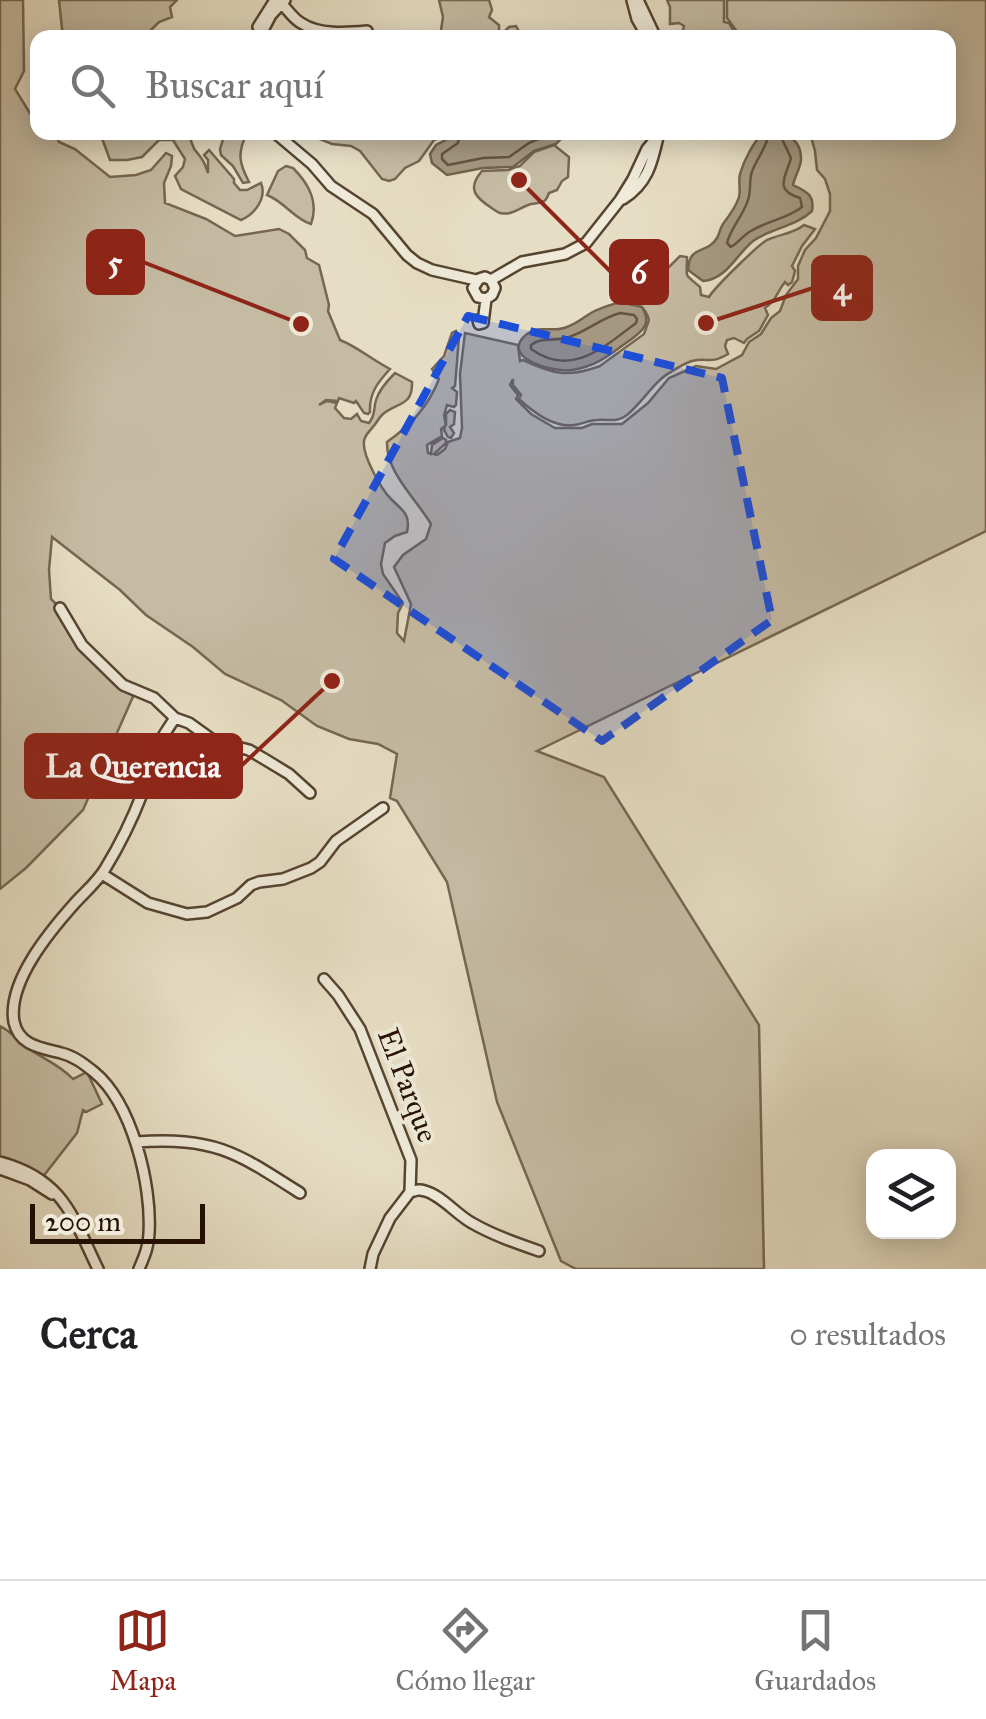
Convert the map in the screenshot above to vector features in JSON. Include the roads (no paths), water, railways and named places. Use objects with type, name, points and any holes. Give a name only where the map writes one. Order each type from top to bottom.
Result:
[{"type":"street","points":[[635,0],[648,30]]},
{"type":"street","points":[[262,30],[280,1],[297,20],[312,28],[328,30]]},
{"type":"street","points":[[284,140],[328,184],[372,214],[412,260],[427,269],[475,283]]},
{"type":"street","points":[[291,140],[315,160],[337,188]]},
{"type":"street","points":[[493,282],[494,293],[483,298],[474,293],[475,283],[482,278],[493,282],[530,261],[560,256],[581,246],[596,233],[620,200],[638,188],[658,140]]},
{"type":"street","points":[[60,608],[82,645],[122,685],[154,698],[175,718],[214,741],[249,750],[289,774],[310,794]]},
{"type":"street","points":[[139,1269],[150,1234],[149,1206],[136,1142],[122,1106],[112,1090],[80,1061],[26,1041],[15,1026],[14,1008],[24,972],[44,940],[102,874],[144,791],[156,747],[175,718]]},
{"type":"street","points":[[102,874],[148,903],[187,914],[207,912],[237,898],[251,885],[292,877],[315,866],[336,841],[382,808]]},
{"type":"street","name":"El Parque","points":[[324,979],[360,1029],[410,1160],[410,1192],[390,1218],[370,1269]]},
{"type":"street","points":[[136,1142],[184,1141],[225,1149],[300,1193]]},
{"type":"street","points":[[0,1166],[34,1174],[45,1181],[80,1229],[98,1269]]},
{"type":"street","points":[[410,1192],[422,1189],[472,1224],[539,1251]]},
{"type":"water","points":[[446,140],[560,140],[534,151],[513,167],[447,175],[432,163],[430,154]]},
{"type":"water","points":[[758,140],[794,140],[801,162],[793,185],[810,197],[812,211],[753,241],[719,276],[703,281],[688,270],[689,262],[695,253],[713,243],[738,201],[739,177]]},
{"type":"water","points":[[620,302],[642,307],[645,325],[597,362],[572,370],[554,369],[532,362],[519,350],[531,331],[568,327]]},
{"type":"place","name":"6","points":[[519,180]]},
{"type":"place","name":"4","points":[[706,323]]},
{"type":"place","name":"5","points":[[301,324]]},
{"type":"place","name":"La Querencia","points":[[332,681]]}]
